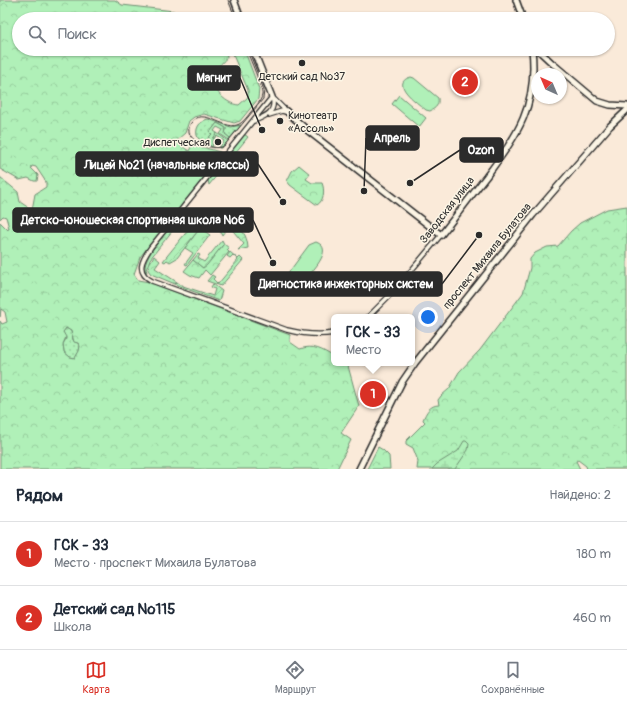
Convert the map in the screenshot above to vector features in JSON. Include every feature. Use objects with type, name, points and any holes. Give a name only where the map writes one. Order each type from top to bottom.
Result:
[{"type":"street","points":[[234,0],[238,12]]},
{"type":"street","points":[[516,0],[520,12]]},
{"type":"street","points":[[256,56],[272,97],[273,107],[264,117]]},
{"type":"street","name":"Заводская улица","points":[[371,314],[395,290],[440,235],[503,154],[521,126],[532,88],[533,56]]},
{"type":"street","points":[[545,56],[596,101],[610,105],[627,106]]},
{"type":"street","points":[[272,97],[286,111],[440,235]]},
{"type":"street","points":[[272,97],[150,247],[142,261],[142,270],[148,279],[152,281],[287,330],[305,335],[331,333]]},
{"type":"street","name":"проспект Михаила Булатова","points":[[415,363],[533,215],[610,126],[627,110]]},
{"type":"street","points":[[253,121],[286,111]]},
{"type":"street","name":"проспект Михаила Булатова","points":[[359,469],[402,382],[413,366]]},
{"type":"green space","points":[[0,0],[115,0],[122,5],[175,12],[12,12],[12,56],[227,56],[215,71],[213,77],[214,82],[223,98],[233,104],[239,105],[248,97],[248,90],[233,56],[247,56],[259,89],[258,99],[240,121],[234,123],[204,114],[194,117],[189,121],[185,133],[178,139],[180,145],[189,151],[192,145],[195,145],[220,152],[220,157],[140,257],[134,274],[138,280],[149,282],[290,335],[290,342],[300,349],[309,347],[318,348],[331,355],[331,366],[348,366],[359,406],[341,433],[351,440],[337,469],[0,469],[0,321],[2,324],[7,322],[5,312],[1,309],[0,317],[0,222],[8,230],[9,228],[6,217],[3,216],[0,219],[0,177],[18,192],[20,202],[32,210],[35,194],[46,187],[46,182],[36,167],[32,166],[31,168],[38,175],[37,181],[28,178],[19,180],[0,169]],"holes":[[[66,328],[71,331],[74,342],[78,343],[80,346],[75,358],[70,357],[64,352],[63,344],[66,337],[63,332]]]},
{"type":"green space","points":[[411,77],[438,98],[437,106],[434,109],[430,111],[426,110],[407,94],[403,84],[405,80]]},
{"type":"green space","points":[[399,95],[426,118],[419,127],[392,104]]},
{"type":"green space","points":[[208,119],[231,127],[241,125],[230,138],[225,134],[226,128],[217,123],[210,133],[212,134],[204,143],[198,138],[197,129],[202,122]]},
{"type":"green space","points":[[217,123],[226,128],[225,134],[230,138],[229,140],[220,134],[223,130],[217,127],[214,131],[228,141],[221,148],[219,148],[224,141],[217,136],[212,143],[213,147],[204,143],[212,134],[210,132]]},
{"type":"green space","points":[[244,134],[248,137],[209,185],[208,180]]},
{"type":"green space","points":[[299,165],[310,174],[306,179],[312,183],[322,183],[323,195],[321,201],[317,205],[290,185],[287,181],[292,171]]},
{"type":"green space","points":[[627,206],[627,469],[587,469],[586,466],[578,460],[576,461],[580,469],[417,469],[418,461],[413,448],[406,444],[406,441],[425,422],[423,420],[429,410],[433,406],[439,405],[438,400],[449,389],[459,372],[480,350],[523,293],[530,268],[530,259],[535,253],[547,247],[558,246],[580,223],[607,209]]},
{"type":"green space","points":[[181,215],[184,216],[150,259],[146,273],[145,267],[151,252],[164,234]]},
{"type":"green space","points":[[230,221],[245,235],[248,248],[238,250],[244,244],[229,226],[222,235],[219,229]]},
{"type":"green space","points":[[193,224],[196,224],[200,228],[177,258],[170,262],[167,260],[165,262],[163,261]]},
{"type":"green space","points":[[200,228],[210,235],[187,265],[185,264],[193,253],[185,248]]},
{"type":"green space","points":[[222,240],[224,244],[203,268],[193,260],[198,254],[200,255],[198,258],[204,262]]},
{"type":"green space","points":[[316,242],[321,245],[323,250],[323,255],[320,261],[304,281],[298,283],[291,280],[289,278],[289,272],[309,245]]},
{"type":"green space","points":[[224,244],[229,248],[227,250],[229,252],[210,275],[205,270],[199,278],[184,271],[193,260],[203,268]]},
{"type":"green space","points":[[230,252],[238,259],[240,257],[243,260],[221,286],[207,281],[212,275],[215,277],[213,279],[218,284],[238,260],[233,255],[230,258],[227,256]]},
{"type":"green space","points":[[154,256],[160,261],[155,268],[177,282],[175,284],[151,274],[148,270],[149,264]]},
{"type":"green space","points":[[177,282],[183,286],[213,296],[215,289],[211,287],[213,284],[222,291],[219,301],[175,284]]},
{"type":"green space","points":[[66,328],[71,331],[73,340],[80,348],[75,358],[70,357],[64,352],[63,344],[66,339],[63,332]]},
{"type":"green space","points":[[464,441],[469,444],[468,450],[455,469],[432,469],[437,464],[458,451]]},
{"type":"green space","points":[[378,447],[389,456],[390,469],[367,469]]},
{"type":"tram line","points":[[228,0],[233,12]]},
{"type":"tram line","points":[[249,56],[262,91],[260,100],[245,120],[237,125],[231,126],[207,117],[196,118],[191,123],[189,129],[190,135],[199,143],[213,147],[224,146],[263,99],[264,90],[251,56]]},
{"type":"place","name":"Детский сад №37","points":[[302,63]]},
{"type":"place","name":"Детский сад №115","points":[[465,82]]},
{"type":"place","name":"Кинотеатр «Ассоль»","points":[[280,121]]},
{"type":"place","name":"Магнит","points":[[262,130]]},
{"type":"place","name":"Диспетческая","points":[[218,142]]},
{"type":"place","name":"Ozon","points":[[410,183]]},
{"type":"place","name":"Апрель","points":[[364,191]]},
{"type":"place","name":"Лицей №21 (начальные классы)","points":[[283,202]]},
{"type":"place","name":"Диагностика инжекторных систем","points":[[479,235]]},
{"type":"place","name":"Детско-юношеская спортивная школа №6","points":[[273,263]]},
{"type":"place","name":"ГСК - 33","points":[[373,394]]}]
